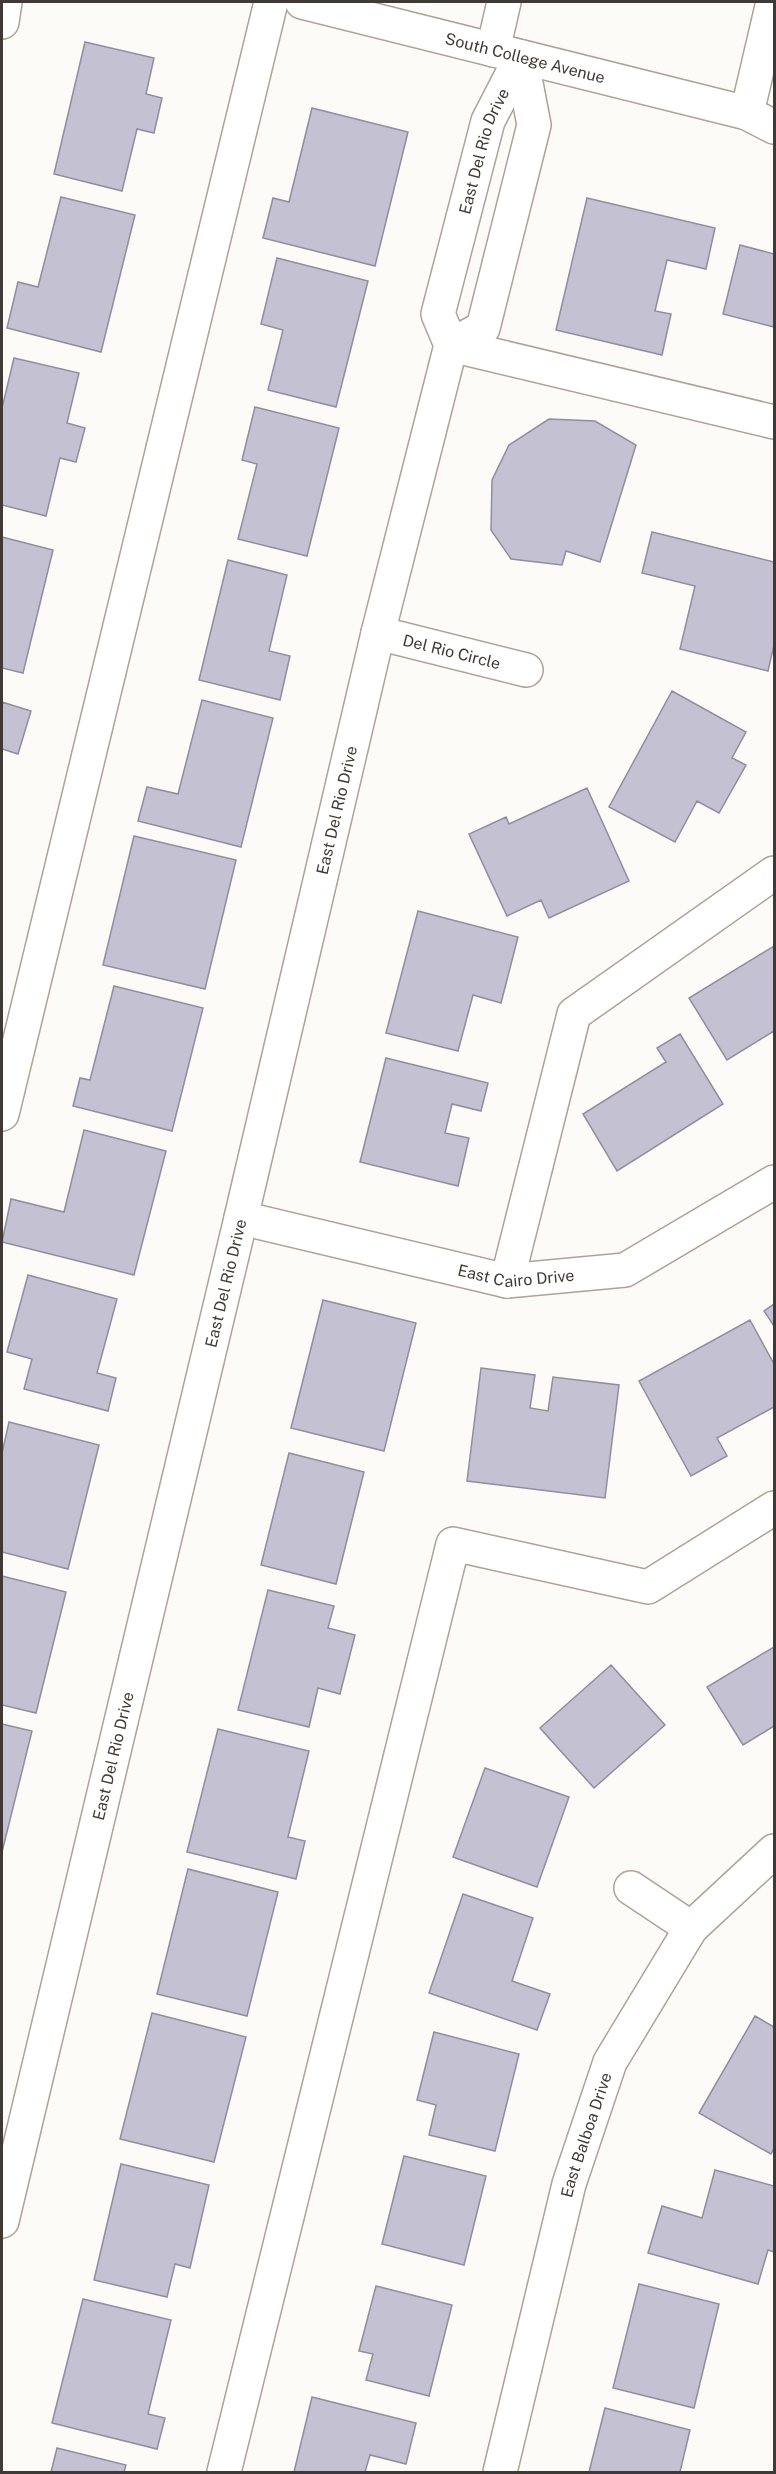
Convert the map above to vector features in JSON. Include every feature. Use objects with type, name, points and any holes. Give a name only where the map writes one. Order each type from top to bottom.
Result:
[{"type":"street","points":[[2,22],[5,2]]},
{"type":"street","points":[[2,1114],[271,2]]},
{"type":"street","name":"South College Avenue","points":[[302,2],[765,117]]},
{"type":"street","points":[[504,2],[507,53]]},
{"type":"street","points":[[765,117],[773,2]]},
{"type":"street","name":"East Del Rio Drive","points":[[451,345],[483,328],[534,125],[507,53]]},
{"type":"street","name":"East Del Rio Drive","points":[[2,2221],[378,633],[451,345],[438,315],[507,53]]},
{"type":"street","points":[[451,345],[774,422]]},
{"type":"street","name":"Del Rio Circle","points":[[378,633],[526,670]]},
{"type":"street","points":[[507,1281],[574,1014],[774,873]]},
{"type":"street","name":"East Cairo Drive","points":[[241,1218],[507,1281],[625,1270],[774,1182]]},
{"type":"street","points":[[224,2472],[453,1544],[648,1587],[774,1508]]},
{"type":"street","name":"East Balboa Drive","points":[[500,2472],[569,2184],[610,2061],[691,1928],[774,1851]]},
{"type":"street","points":[[631,1888],[691,1928]]},
{"type":"building","points":[[85,42],[154,58],[146,94],[162,98],[154,133],[137,129],[122,191],[54,174]]},
{"type":"building","points":[[312,108],[408,132],[375,266],[263,238],[273,198],[289,202]]},
{"type":"building","points":[[61,197],[135,215],[101,352],[7,328],[18,282],[38,287]]},
{"type":"building","points":[[587,198],[715,228],[706,269],[667,260],[655,311],[671,314],[662,355],[556,330]]},
{"type":"building","points":[[740,245],[774,254],[774,327],[723,314]]},
{"type":"building","points":[[277,258],[368,281],[336,407],[268,390],[283,330],[261,324]]},
{"type":"building","points":[[14,358],[79,373],[67,423],[85,428],[76,462],[60,458],[46,516],[2,505],[2,408]]},
{"type":"building","points":[[255,407],[339,428],[307,556],[238,539],[257,464],[242,460]]},
{"type":"building","points":[[549,419],[595,421],[636,445],[600,562],[566,551],[562,565],[511,559],[491,530],[492,480],[509,445]]},
{"type":"building","points":[[652,532],[774,562],[774,645],[768,671],[680,649],[695,586],[642,573]]},
{"type":"building","points":[[2,537],[53,550],[23,673],[2,668]]},
{"type":"building","points":[[228,560],[287,575],[269,651],[290,656],[280,700],[199,680]]},
{"type":"building","points":[[672,691],[746,732],[732,758],[746,765],[719,813],[697,801],[675,842],[609,807]]},
{"type":"building","points":[[202,700],[273,718],[241,847],[138,821],[147,787],[178,794]]},
{"type":"building","points":[[2,702],[31,711],[18,754],[2,749]]},
{"type":"building","points":[[587,788],[629,881],[549,918],[541,900],[507,916],[469,834],[506,817],[509,824]]},
{"type":"building","points":[[134,836],[236,860],[205,989],[103,965]]},
{"type":"building","points":[[418,911],[518,937],[501,1003],[473,995],[458,1051],[386,1033]]},
{"type":"building","points":[[774,946],[774,1031],[727,1060],[689,998]]},
{"type":"building","points":[[114,986],[203,1008],[172,1131],[73,1106],[80,1078],[90,1080]]},
{"type":"building","points":[[680,1034],[723,1104],[617,1171],[583,1114],[666,1062],[657,1048]]},
{"type":"building","points":[[386,1058],[488,1083],[481,1111],[452,1104],[445,1133],[469,1138],[458,1186],[360,1162]]},
{"type":"building","points":[[84,1130],[166,1151],[134,1275],[2,1242],[11,1199],[64,1212]]},
{"type":"building","points":[[28,1275],[117,1299],[97,1373],[116,1378],[108,1411],[24,1389],[32,1359],[7,1352]]},
{"type":"building","points":[[323,1300],[416,1323],[384,1451],[291,1428]]},
{"type":"building","points":[[774,1304],[774,1326],[764,1311]]},
{"type":"building","points":[[750,1320],[774,1364],[774,1407],[717,1438],[727,1456],[691,1476],[639,1381]]},
{"type":"building","points":[[481,1368],[535,1375],[530,1408],[548,1411],[553,1377],[619,1385],[605,1498],[467,1481]]},
{"type":"building","points":[[9,1422],[99,1445],[68,1569],[2,1552],[2,1453]]},
{"type":"building","points":[[289,1453],[364,1472],[336,1584],[261,1565]]},
{"type":"building","points":[[2,1576],[66,1592],[36,1713],[2,1705]]},
{"type":"building","points":[[268,1590],[334,1606],[328,1628],[355,1635],[340,1694],[318,1688],[309,1727],[238,1710]]},
{"type":"building","points":[[774,1647],[774,1726],[743,1745],[707,1687]]},
{"type":"building","points":[[611,1665],[665,1725],[594,1788],[540,1728]]},
{"type":"building","points":[[2,1724],[32,1731],[2,1852]]},
{"type":"building","points":[[218,1729],[309,1751],[288,1837],[305,1841],[296,1879],[187,1852]]},
{"type":"building","points":[[485,1768],[569,1797],[537,1887],[453,1857]]},
{"type":"building","points":[[188,1869],[278,1892],[247,2016],[157,1994]]},
{"type":"building","points":[[463,1894],[533,1918],[512,1981],[550,1994],[537,2030],[429,1993]]},
{"type":"building","points":[[152,2013],[246,2037],[214,2162],[120,2139]]},
{"type":"building","points":[[755,2016],[774,2027],[774,2148],[771,2154],[699,2113]]},
{"type":"building","points":[[434,2032],[519,2054],[495,2151],[429,2135],[436,2105],[417,2100]]},
{"type":"building","points":[[404,2156],[486,2176],[464,2265],[382,2244]]},
{"type":"building","points":[[121,2164],[209,2185],[190,2268],[175,2264],[167,2297],[94,2280]]},
{"type":"building","points":[[715,2170],[774,2186],[774,2252],[768,2250],[758,2284],[648,2253],[662,2206],[702,2218]]},
{"type":"building","points":[[639,2284],[719,2304],[694,2408],[613,2388]]},
{"type":"building","points":[[376,2286],[452,2305],[429,2396],[366,2380],[373,2354],[359,2351]]},
{"type":"building","points":[[83,2299],[171,2320],[148,2414],[165,2418],[157,2449],[52,2423]]},
{"type":"building","points":[[312,2397],[416,2423],[406,2464],[370,2455],[365,2472],[294,2472]]},
{"type":"building","points":[[605,2408],[690,2430],[680,2472],[589,2472]]},
{"type":"building","points":[[57,2448],[126,2465],[124,2472],[51,2472]]}]
